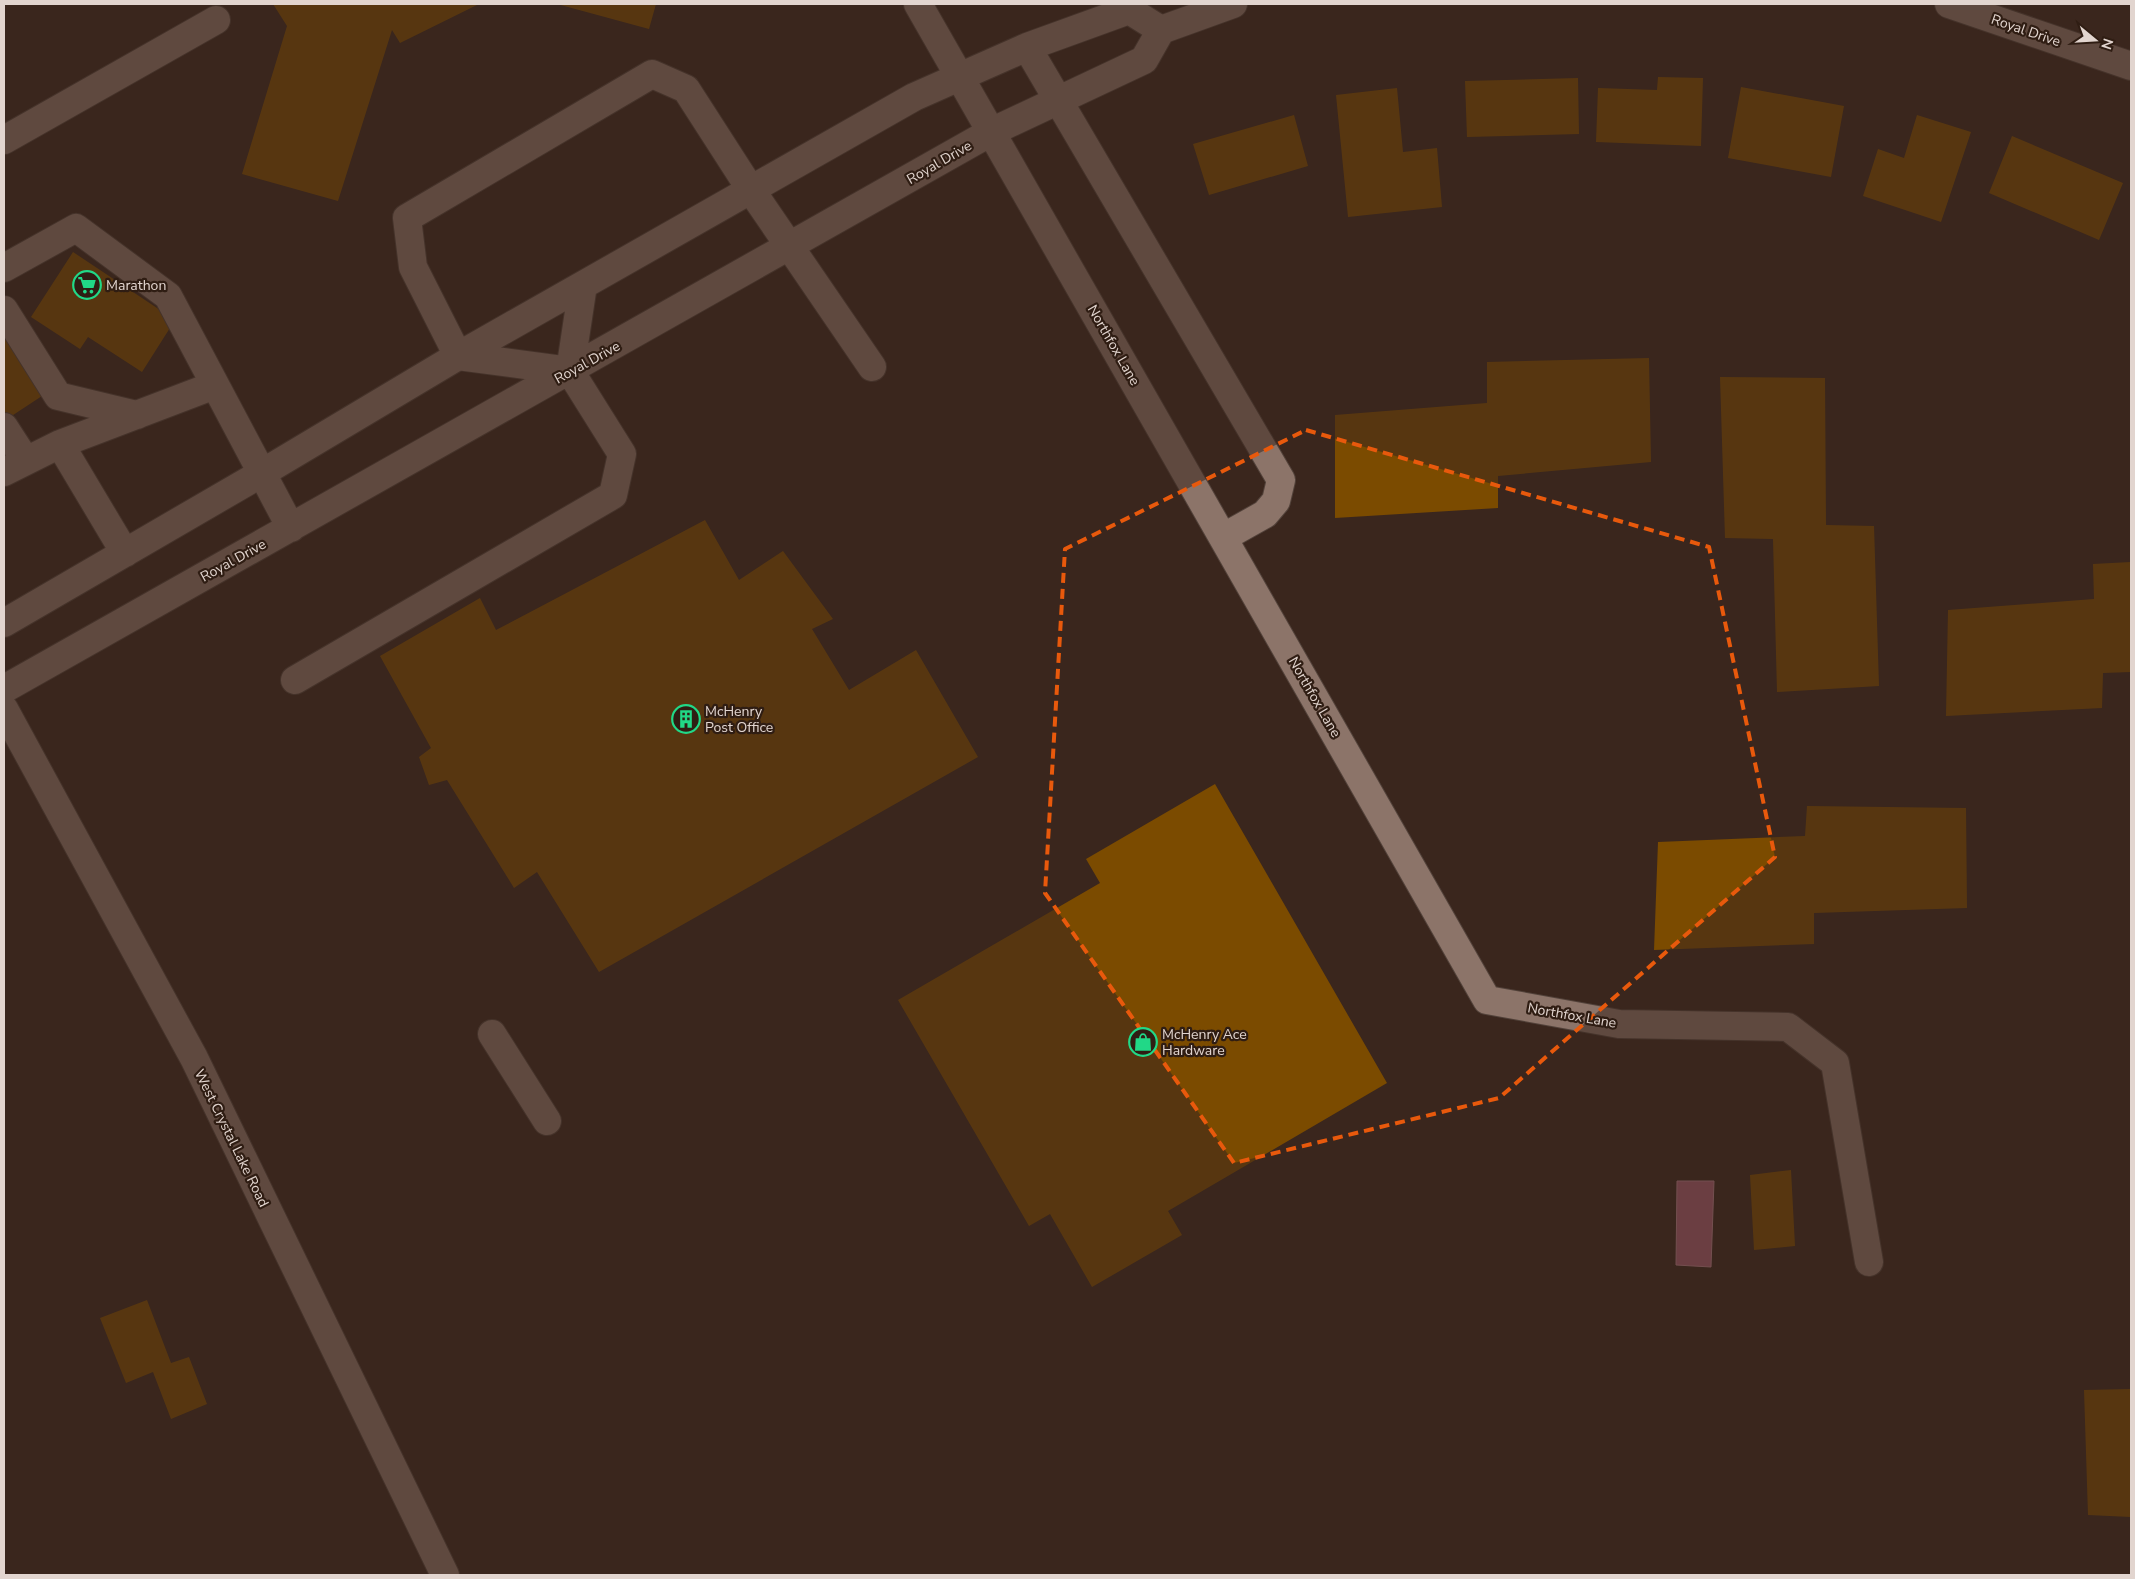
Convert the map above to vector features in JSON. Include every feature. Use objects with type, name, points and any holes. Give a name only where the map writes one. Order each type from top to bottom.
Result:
[{"type":"street","name":"Northfox Lane","points":[[918,4],[1487,1000],[1619,1024],[1788,1027],[1835,1063],[1869,1262]]},
{"type":"street","points":[[4,623],[458,356],[914,97],[1027,47],[1129,10],[1161,30],[1234,4]]},
{"type":"street","name":"Royal Drive","points":[[1949,4],[2131,66]]},
{"type":"street","points":[[4,140],[216,20]]},
{"type":"street","name":"Royal Drive","points":[[4,689],[991,132],[1144,60],[1161,30]]},
{"type":"street","points":[[1027,47],[1281,480],[1276,501],[1265,514],[1224,537]]},
{"type":"street","points":[[458,356],[413,267],[407,218],[652,74],[686,89],[751,190],[872,366]]},
{"type":"street","points":[[4,268],[76,228],[168,296],[291,528]]},
{"type":"street","points":[[295,680],[613,496],[622,454],[570,371],[583,285]]},
{"type":"street","points":[[4,310],[58,396],[137,415]]},
{"type":"street","points":[[458,356],[570,371]]},
{"type":"street","points":[[4,427],[15,467],[60,444],[215,384]]},
{"type":"street","points":[[60,444],[124,553]]},
{"type":"street","name":"West Crystal Lake Road","points":[[4,709],[194,1058],[394,1476],[445,1575]]},
{"type":"street","points":[[492,1034],[547,1121]]},
{"type":"highlighted area","points":[[1306,430],[1709,547],[1775,857],[1499,1098],[1234,1163],[1045,893],[1065,549]]},
{"type":"shaded area","points":[[1677,1181],[1714,1181],[1711,1267],[1676,1265]]},
{"type":"building","points":[[273,4],[479,4],[400,43],[392,30],[338,201],[242,174],[287,26]]},
{"type":"building","points":[[557,4],[656,4],[649,29]]},
{"type":"building","points":[[1658,77],[1703,78],[1701,146],[1596,142],[1598,88],[1657,90]]},
{"type":"building","points":[[1578,78],[1579,134],[1467,137],[1465,81]]},
{"type":"building","points":[[1741,87],[1844,106],[1831,177],[1728,158]]},
{"type":"building","points":[[1397,88],[1403,152],[1437,148],[1442,207],[1348,217],[1336,95]]},
{"type":"building","points":[[1294,115],[1308,166],[1209,195],[1193,144]]},
{"type":"building","points":[[1917,115],[1971,132],[1941,222],[1863,196],[1878,149],[1904,158]]},
{"type":"building","points":[[2012,136],[2123,183],[2099,240],[1989,193]]},
{"type":"building","name":"Marathon","points":[[73,252],[175,320],[142,372],[88,337],[80,349],[31,317]]},
{"type":"building","points":[[4,330],[45,394],[4,421]]},
{"type":"building","points":[[1649,358],[1651,462],[1498,476],[1498,508],[1335,518],[1335,415],[1487,403],[1487,362]]},
{"type":"building","points":[[1720,377],[1825,378],[1826,525],[1874,526],[1879,686],[1777,692],[1773,539],[1725,538]]},
{"type":"building","name":"McHenry Post Office","points":[[705,520],[739,580],[783,551],[833,619],[812,629],[849,690],[916,650],[978,757],[599,972],[537,872],[514,888],[447,780],[429,785],[419,757],[431,748],[380,656],[480,598],[496,630]]},
{"type":"building","points":[[2131,562],[2131,672],[2103,673],[2102,708],[1946,716],[1948,610],[2094,599],[2093,564]]},
{"type":"building","name":"McHenry Ace Hardware","points":[[1215,784],[1387,1083],[1168,1211],[1182,1235],[1092,1287],[1050,1214],[1029,1226],[898,1000],[1100,883],[1086,859]]},
{"type":"building","points":[[1807,806],[1966,808],[1967,908],[1814,913],[1814,944],[1654,950],[1658,842],[1805,836]]},
{"type":"building","points":[[1791,1170],[1795,1246],[1754,1250],[1750,1175]]},
{"type":"building","points":[[147,1300],[171,1363],[189,1357],[207,1404],[171,1419],[153,1372],[126,1383],[100,1318]]},
{"type":"building","points":[[2131,1389],[2131,1517],[2088,1515],[2084,1390]]},
{"type":"place","name":"Marathon","points":[[87,285]]},
{"type":"place","name":"McHenry Post Office","points":[[686,719]]},
{"type":"place","name":"McHenry Ace Hardware","points":[[1143,1042]]}]
